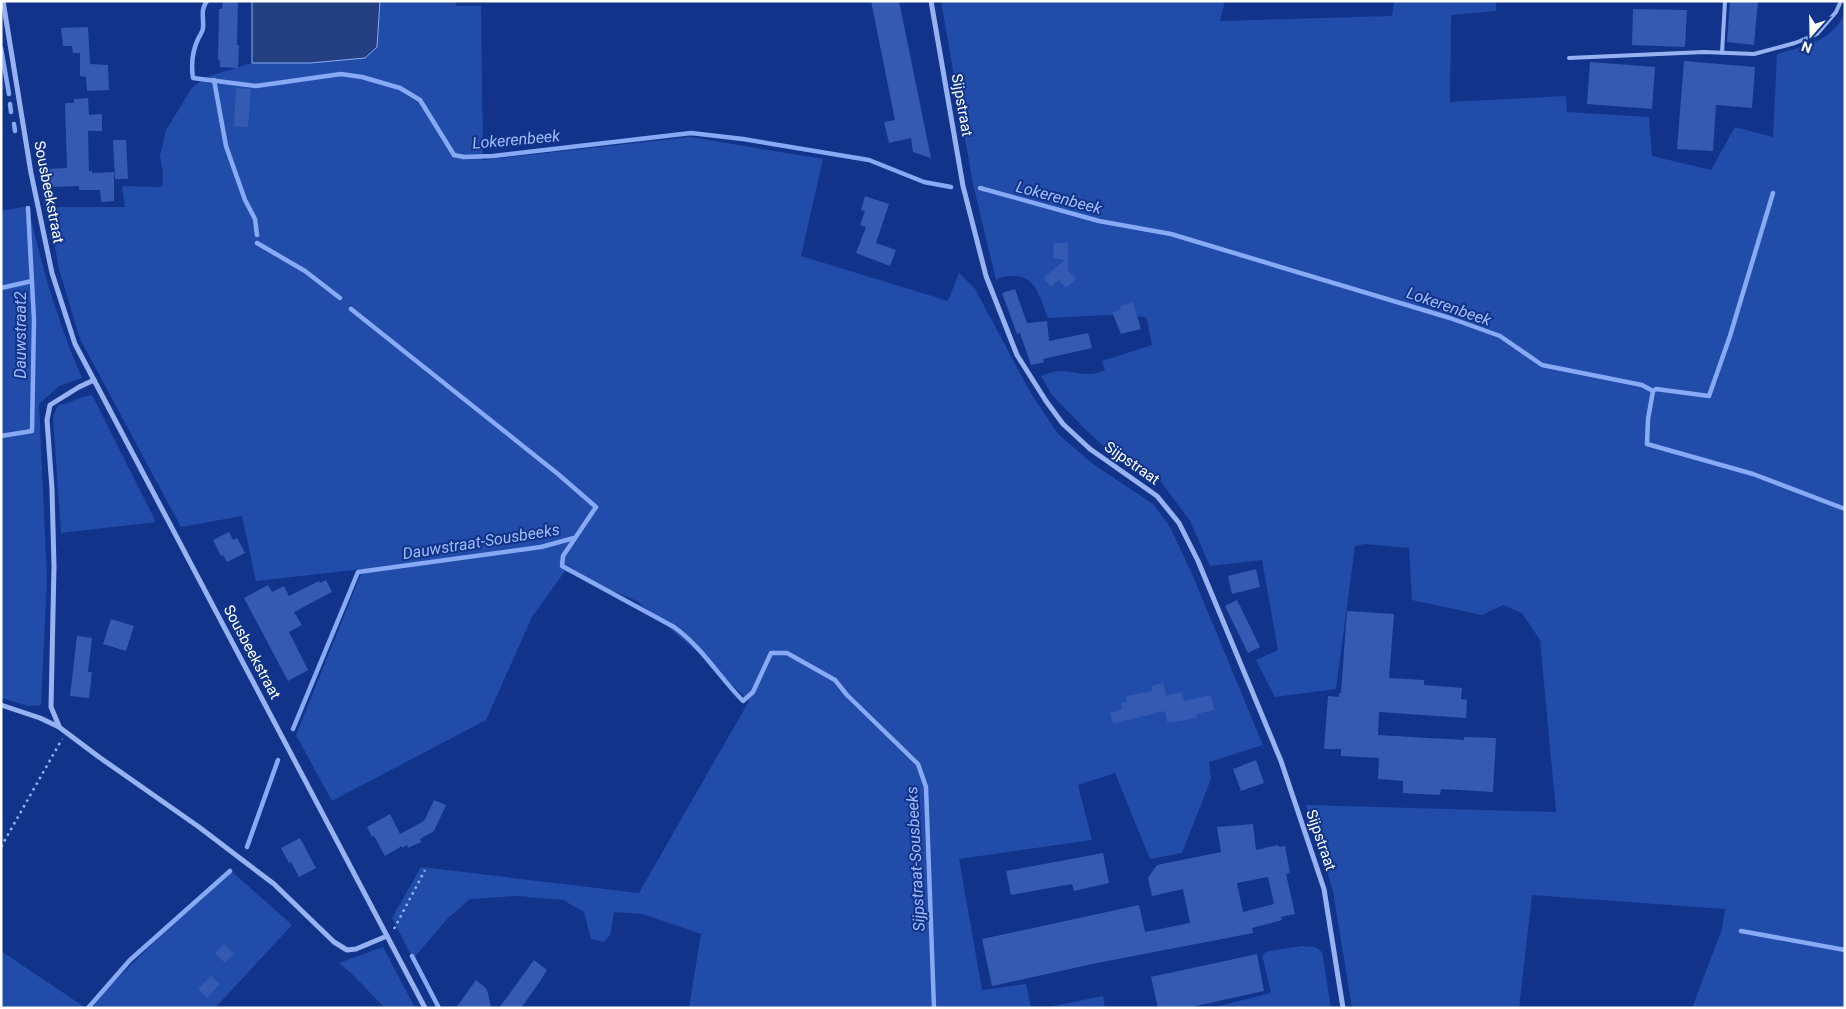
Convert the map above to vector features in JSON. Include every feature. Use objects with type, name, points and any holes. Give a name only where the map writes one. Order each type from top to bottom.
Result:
[{"type":"street","name":"Sousbeekstraat","points":[[3,1],[32,173],[52,273],[75,344],[425,1008]]},
{"type":"street","name":"Sijpstraat","points":[[932,1],[963,186],[986,276],[1018,355],[1046,401],[1063,424],[1090,449],[1157,496],[1179,523],[1198,562],[1284,770],[1324,889],[1343,1008]]},
{"type":"street","points":[[59,726],[52,707],[53,557],[48,420],[50,405],[94,380]]},
{"type":"street","points":[[1,706],[59,726],[99,757],[199,827],[274,884],[334,942],[347,950],[356,949],[387,936]]},
{"type":"lane","points":[[1722,53],[1725,1]]},
{"type":"lane","points":[[1569,58],[1704,52],[1754,54],[1795,43],[1817,34],[1836,12],[1841,1]]},
{"type":"path","points":[[1,847],[66,731]]},
{"type":"path","points":[[387,936],[394,928],[425,870]]},
{"type":"shaded area","points":[[252,1],[380,1],[377,47],[365,58],[310,63],[252,63]]},
{"type":"shaded area","points":[[380,1],[456,1],[456,6],[481,6],[483,160],[690,137],[823,159],[801,256],[948,301],[959,273],[975,289],[1030,392],[1058,434],[1093,464],[1153,504],[1170,527],[1192,574],[1263,745],[1209,762],[1211,779],[1182,853],[1150,859],[1115,773],[1078,785],[1092,840],[959,859],[982,990],[1026,984],[1031,1008],[689,1008],[701,934],[643,914],[614,912],[610,935],[604,942],[591,939],[584,912],[563,900],[517,896],[470,899],[447,919],[413,959],[392,918],[421,867],[639,893],[749,701],[699,653],[637,601],[565,571],[532,617],[486,720],[332,801],[296,735],[363,569],[256,581],[242,516],[181,527],[80,339],[59,269],[48,207],[125,207],[122,186],[162,187],[163,173],[160,156],[166,130],[192,88],[206,77],[252,63],[310,63],[377,47]]},
{"type":"shaded area","points":[[941,1],[1225,1],[1220,21],[1392,16],[1394,1],[1496,1],[1496,11],[1451,15],[1450,102],[1566,96],[1567,112],[1649,117],[1652,156],[1711,170],[1735,127],[1773,137],[1777,54],[1807,45],[1826,36],[1834,30],[1845,12],[1845,1008],[1692,1008],[1722,929],[1725,909],[1532,895],[1519,1008],[1352,1008],[1333,891],[1306,805],[1556,812],[1540,640],[1522,613],[1503,605],[1482,615],[1412,600],[1409,548],[1365,544],[1355,546],[1336,689],[1275,697],[1256,660],[1278,650],[1262,560],[1210,566],[1190,521],[1159,479],[1107,449],[1052,395],[1041,376],[1058,371],[1093,374],[1105,370],[1102,361],[1152,345],[1147,318],[1128,314],[1048,318],[1037,291],[1028,281],[1022,277],[1015,276],[1006,276],[996,280],[973,184]]},
{"type":"shaded area","points":[[28,206],[51,294],[82,378],[59,386],[39,404],[47,580],[41,705],[29,706],[1,698],[1,211]]},
{"type":"shaded area","points":[[92,395],[156,522],[61,533],[53,417],[58,405]]},
{"type":"shaded area","points":[[229,869],[292,925],[215,1008],[87,1008]]},
{"type":"shaded area","points":[[1302,946],[1315,947],[1322,952],[1331,1008],[1211,1008],[1271,993],[1262,955],[1268,951]]},
{"type":"shaded area","points":[[383,947],[415,1008],[385,1008],[339,963]]},
{"type":"shaded area","points":[[1,951],[86,1008],[1,1008]]},
{"type":"shaded area","points":[[1103,996],[1105,1008],[1044,1008]]},
{"type":"building","points":[[223,1],[238,1],[238,68],[220,67],[220,61],[218,60],[219,9],[222,9]]},
{"type":"building","points":[[871,1],[899,1],[931,158],[913,152],[911,138],[889,143],[884,122],[895,120]]},
{"type":"building","points":[[1730,1],[1758,1],[1754,45],[1727,42]]},
{"type":"building","points":[[1633,9],[1687,10],[1685,47],[1632,45]]},
{"type":"building","points":[[88,27],[90,64],[108,65],[109,90],[87,91],[86,77],[80,76],[80,53],[73,53],[72,46],[63,46],[61,28]]},
{"type":"building","points":[[1684,61],[1755,67],[1752,108],[1716,105],[1713,151],[1677,149]]},
{"type":"building","points":[[1590,62],[1655,67],[1652,109],[1587,104]]},
{"type":"building","points":[[236,88],[251,89],[248,127],[234,126]]},
{"type":"building","points":[[88,98],[89,115],[102,114],[102,131],[88,131],[89,171],[92,171],[92,173],[114,172],[114,201],[101,202],[100,190],[79,190],[79,186],[49,187],[48,169],[67,168],[65,103],[74,103],[74,99]]},
{"type":"building","points":[[113,140],[126,140],[128,179],[115,179]]},
{"type":"building","points":[[865,196],[889,204],[876,243],[896,250],[890,266],[856,253],[866,227],[860,225],[865,211],[861,210]]},
{"type":"building","points":[[1054,243],[1068,243],[1068,270],[1076,279],[1066,288],[1059,280],[1051,287],[1043,278],[1065,260],[1053,258]]},
{"type":"building","points":[[1015,289],[1027,323],[1047,321],[1049,341],[1088,333],[1092,348],[1043,359],[1044,362],[1031,365],[1020,333],[1017,334],[1002,293]]},
{"type":"building","points":[[1133,302],[1141,329],[1121,334],[1112,312],[1121,309],[1120,306]]},
{"type":"building","points":[[229,532],[233,540],[237,538],[245,553],[227,562],[223,555],[221,556],[213,540]]},
{"type":"building","points":[[1256,569],[1260,587],[1232,594],[1228,576]]},
{"type":"building","points":[[326,580],[332,592],[294,612],[302,625],[289,632],[308,670],[288,681],[244,598],[268,585],[272,592],[284,586],[289,596],[319,581],[320,583]]},
{"type":"building","points":[[1237,600],[1260,647],[1248,653],[1225,606]]},
{"type":"building","points":[[1347,611],[1394,614],[1389,678],[1424,680],[1424,685],[1462,688],[1461,699],[1467,700],[1466,718],[1379,712],[1378,735],[1464,740],[1464,737],[1496,738],[1493,792],[1441,789],[1440,795],[1403,793],[1403,781],[1378,779],[1379,758],[1341,756],[1341,749],[1324,749],[1328,696],[1339,697],[1339,693],[1341,693]]},
{"type":"building","points":[[111,619],[134,626],[126,651],[103,644]]},
{"type":"building","points":[[77,636],[92,638],[88,672],[92,672],[89,698],[70,696]]},
{"type":"building","points":[[1163,683],[1166,696],[1182,692],[1184,701],[1211,695],[1214,710],[1196,714],[1197,718],[1180,721],[1167,722],[1165,711],[1113,724],[1110,713],[1122,709],[1121,703],[1127,702],[1126,696],[1152,691],[1151,686]]},
{"type":"building","points":[[1256,760],[1264,783],[1241,791],[1233,769]]},
{"type":"building","points":[[434,800],[446,805],[434,831],[420,839],[421,842],[408,848],[407,845],[402,848],[402,846],[385,856],[367,827],[390,814],[400,834],[424,821]]},
{"type":"building","points":[[1253,824],[1256,850],[1278,845],[1279,847],[1285,846],[1290,873],[1286,874],[1295,914],[1281,917],[1282,920],[1252,928],[1253,933],[1097,963],[992,986],[982,939],[1139,905],[1145,932],[1190,923],[1183,889],[1152,896],[1148,878],[1157,865],[1221,852],[1217,827]],"holes":[[[1268,877],[1274,904],[1243,912],[1237,883]]]},
{"type":"building","points":[[300,838],[316,868],[299,877],[281,848]]},
{"type":"building","points":[[1103,853],[1109,883],[1074,891],[1072,884],[1011,895],[1006,871]]},
{"type":"building","points":[[224,944],[234,953],[225,963],[215,953]]},
{"type":"building","points":[[1257,954],[1264,991],[1187,1008],[1158,1008],[1151,977]]},
{"type":"building","points":[[534,960],[547,970],[521,1008],[499,1008]]},
{"type":"building","points":[[211,976],[220,984],[207,998],[198,989]]},
{"type":"building","points":[[476,980],[486,988],[491,1008],[456,1008]]},
{"type":"waterway","name":"Lokerenbeek","points":[[207,1],[203,11],[203,29],[196,43],[194,53],[193,78],[256,86],[341,74],[362,77],[400,88],[420,100],[454,155],[464,157],[493,156],[691,133],[743,139],[869,160],[924,182],[951,187]]},
{"type":"waterway","name":"Dauwstraat2","points":[[1,48],[9,94]]},
{"type":"waterway","name":"Dauwstraat-Sousbeeks","points":[[214,80],[226,146],[245,200],[255,219],[257,235]]},
{"type":"waterway","name":"Dauwstraat2","points":[[10,104],[11,112]]},
{"type":"waterway","name":"Dauwstraat2","points":[[14,124],[15,131]]},
{"type":"waterway","name":"Lokerenbeek","points":[[980,188],[1099,221],[1171,234],[1450,318],[1500,336],[1542,365],[1642,385],[1653,391],[1648,419],[1647,444],[1753,474],[1845,509]]},
{"type":"waterway","points":[[1653,391],[1656,389],[1709,396],[1730,336],[1773,193]]},
{"type":"waterway","name":"Dauwstraat2","points":[[1,436],[32,431],[34,320],[28,208]]},
{"type":"waterway","name":"Dauwstraat-Sousbeeks","points":[[257,243],[305,271],[340,298]]},
{"type":"waterway","points":[[1,288],[32,281]]},
{"type":"waterway","name":"Sijpstraat-Sousbeeks","points":[[351,309],[558,474],[596,507],[563,556],[562,566],[674,627],[702,653],[743,701],[753,692],[771,653],[787,653],[835,680],[847,695],[918,764],[926,787],[934,1008]]},
{"type":"waterway","name":"Dauwstraat-Sousbeeks","points":[[293,729],[358,572],[541,547],[574,538]]},
{"type":"waterway","name":"Dauwstraat-Sousbeeks","points":[[247,847],[278,760]]},
{"type":"waterway","name":"Dauwstraat-Sousbeeks","points":[[88,1008],[130,960],[230,871]]},
{"type":"waterway","points":[[1741,931],[1845,950]]},
{"type":"waterway","points":[[412,956],[439,1008]]}]
